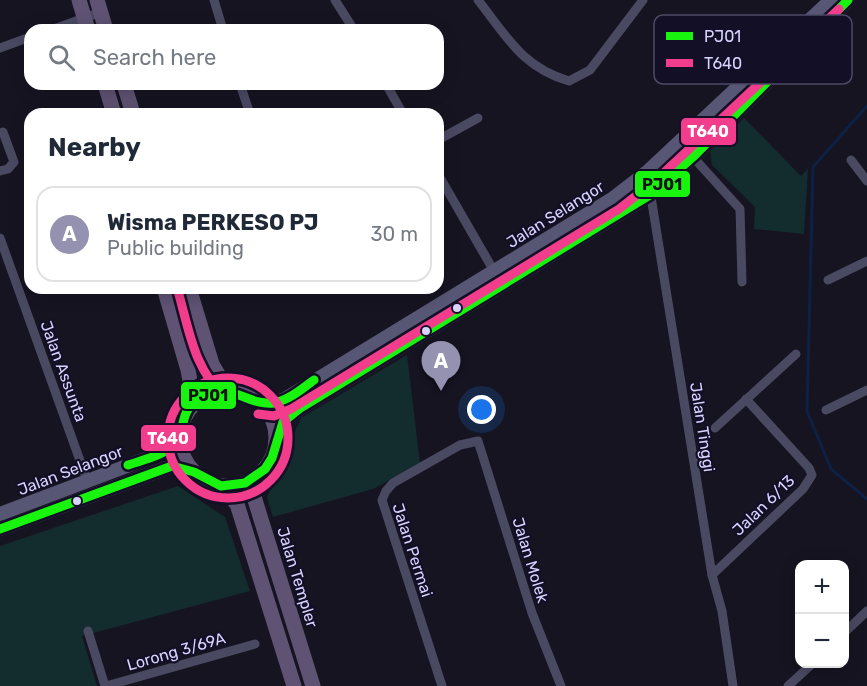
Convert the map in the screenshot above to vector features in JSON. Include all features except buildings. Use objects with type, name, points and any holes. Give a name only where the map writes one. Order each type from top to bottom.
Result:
[{"type":"main road","points":[[79,0],[87,24]]},
{"type":"main road","name":"Jalan Selangor","points":[[815,15],[831,0]]},
{"type":"main road","name":"Jalan Selangor","points":[[833,15],[848,0]]},
{"type":"main road","points":[[99,6],[104,24]]},
{"type":"main road","name":"Jalan Selangor","points":[[260,402],[272,404],[285,399],[612,199],[647,172],[741,84]]},
{"type":"main road","name":"Jalan Selangor","points":[[276,438],[283,422],[299,409],[650,195],[693,157],[765,84]]},
{"type":"main road","points":[[107,90],[112,108]]},
{"type":"main road","points":[[126,90],[131,108]]},
{"type":"main road","points":[[166,294],[188,370],[194,402]]},
{"type":"main road","points":[[191,294],[212,364],[219,376],[235,391],[260,402],[274,424],[276,438],[272,458],[255,478],[233,486],[221,486],[207,481],[194,472],[182,450],[179,436],[181,424],[194,402],[221,391],[235,391]]},
{"type":"main road","name":"Jalan Selangor","points":[[0,514],[164,452],[179,436]]},
{"type":"main road","name":"Jalan Selangor","points":[[0,529],[172,466],[194,472]]},
{"type":"main road","name":"Jalan Templer","points":[[255,478],[252,486],[255,500],[313,686]]},
{"type":"main road","points":[[221,486],[237,504],[294,686]]},
{"type":"street","points":[[214,0],[221,24]]},
{"type":"street","points":[[335,0],[350,24]]},
{"type":"street","points":[[478,0],[525,60],[544,72],[569,81],[590,70],[643,0]]},
{"type":"street","points":[[87,24],[99,6]]},
{"type":"street","points":[[0,48],[24,39]]},
{"type":"street","points":[[242,90],[248,108]]},
{"type":"street","points":[[389,90],[400,108]]},
{"type":"street","points":[[444,137],[478,118]]},
{"type":"street","points":[[0,171],[9,169],[14,162],[3,132]]},
{"type":"street","points":[[693,157],[740,209],[742,282]]},
{"type":"street","points":[[851,160],[867,181]]},
{"type":"street","name":"Jalan Tinggi","points":[[647,172],[712,575],[722,611],[734,686]]},
{"type":"street","points":[[444,184],[502,285]]},
{"type":"street","name":"Jalan Assunta","points":[[0,238],[87,480]]},
{"type":"street","points":[[828,280],[867,261]]},
{"type":"street","points":[[715,428],[796,354]]},
{"type":"street","points":[[826,410],[867,390]]},
{"type":"street","name":"Jalan 6/13","points":[[712,575],[803,489],[812,476],[809,468],[746,399]]},
{"type":"street","name":"Jalan Permai","points":[[442,686],[382,500],[386,490],[393,483],[460,445],[478,441]]},
{"type":"street","name":"Jalan Molek","points":[[478,441],[532,613],[561,686]]},
{"type":"street","points":[[849,628],[867,611]]},
{"type":"street","points":[[88,631],[105,686]]},
{"type":"street","name":"Lorong 3/69A","points":[[105,686],[255,644]]},
{"type":"street","points":[[788,686],[807,668]]},
{"type":"green space","points":[[744,118],[801,176],[808,169],[804,234],[754,229],[755,207],[712,165],[710,151]]},
{"type":"green space","points":[[407,355],[420,463],[373,489],[273,517],[267,497],[301,418]]},
{"type":"green space","points":[[178,486],[225,517],[250,591],[82,636],[97,686],[0,686],[0,546]]},
{"type":"waterway","points":[[867,106],[813,167],[807,411],[831,469],[867,499]]},
{"type":"transit line","name":"PJ01","points":[[833,15],[848,0]]},
{"type":"transit line","name":"T640","points":[[833,15],[839,9]]},
{"type":"transit line","name":"T640","points":[[258,414],[274,416],[291,409],[619,209],[655,181],[759,84]]},
{"type":"transit line","name":"PJ01","points":[[0,529],[172,466],[194,472],[221,486],[245,483],[265,469],[272,458],[283,422],[299,409],[650,195],[693,157],[765,84]]},
{"type":"transit line","name":"T640","points":[[179,294],[200,363],[207,376],[227,400]]},
{"type":"transit line","name":"T640","points":[[228,378],[251,383],[270,396],[283,415],[288,438],[283,461],[270,480],[251,493],[228,498],[205,493],[186,480],[173,461],[168,438],[173,415],[186,396],[205,383],[228,378]]},
{"type":"transit line","name":"PJ01","points":[[128,465],[164,452],[174,444],[181,432],[186,413],[196,401],[206,396],[225,392],[256,401],[274,403],[290,397],[314,380]]},
{"type":"place","name":"Wisma PERKESO PJ","points":[[441,391]]}]
